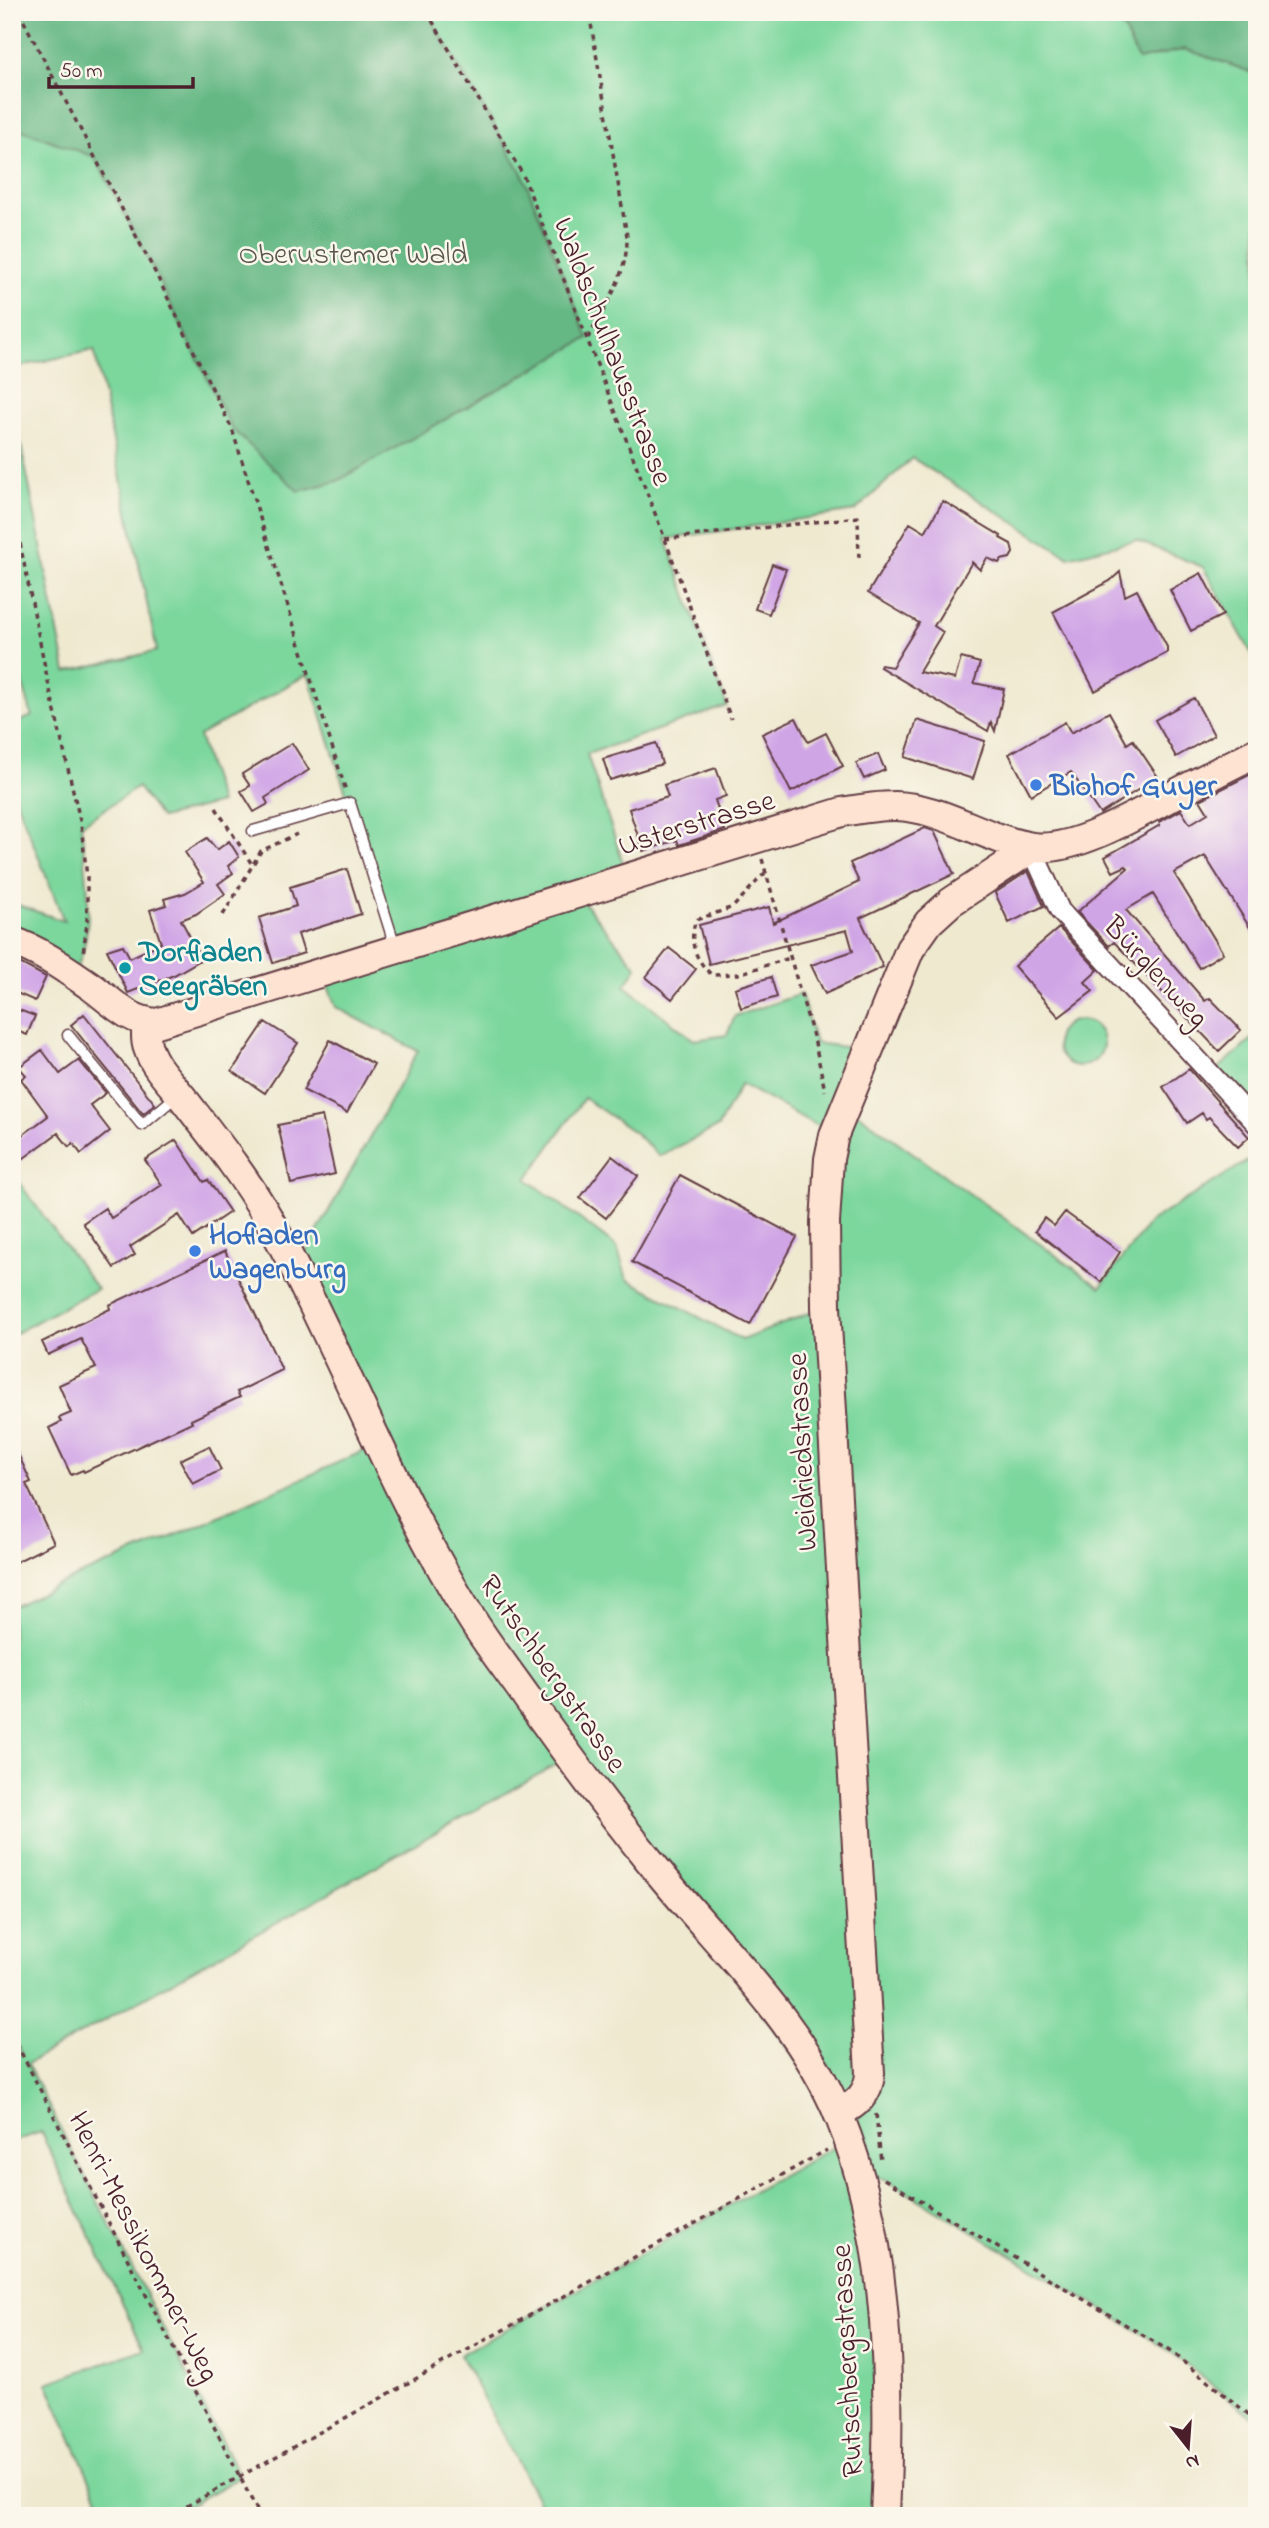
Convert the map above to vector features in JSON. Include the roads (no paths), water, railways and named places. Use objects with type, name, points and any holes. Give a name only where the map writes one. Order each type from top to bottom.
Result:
[{"type":"street","name":"Usterstrasse","points":[[146,1022],[157,1023],[177,1018],[842,812],[897,806],[923,811],[1034,847],[1054,846],[1104,830],[1257,752]]},
{"type":"street","name":"Bürglenweg","points":[[1034,847],[1038,863],[1060,911],[1257,1124]]},
{"type":"street","name":"Weidriedstrasse","points":[[843,2127],[852,2106],[866,2092],[870,2073],[826,1307],[825,1222],[829,1159],[845,1104],[910,949],[929,922],[951,902],[1034,847]]},
{"type":"street","points":[[12,941],[28,946],[74,974],[127,1014],[146,1022]]},
{"type":"street","name":"Rutschbergstrasse","points":[[146,1022],[148,1047],[158,1066],[235,1166],[264,1211],[308,1293],[388,1468],[474,1623],[570,1757],[655,1868],[769,2002],[820,2077],[843,2127],[861,2179],[873,2226],[881,2287],[888,2440],[885,2516]]},
{"type":"lane","points":[[253,831],[350,803],[397,949]]},
{"type":"lane","points":[[68,1035],[142,1125],[179,1093]]},
{"type":"place","name":"Biohof Guyer","points":[[1036,785]]},
{"type":"place","name":"Dorfladen Seegräben","points":[[125,968]]},
{"type":"place","name":"Hofladen Wagenburg","points":[[195,1251]]},
{"type":"park label","name":"Oberustemer Wald","points":[[353,253]]}]
